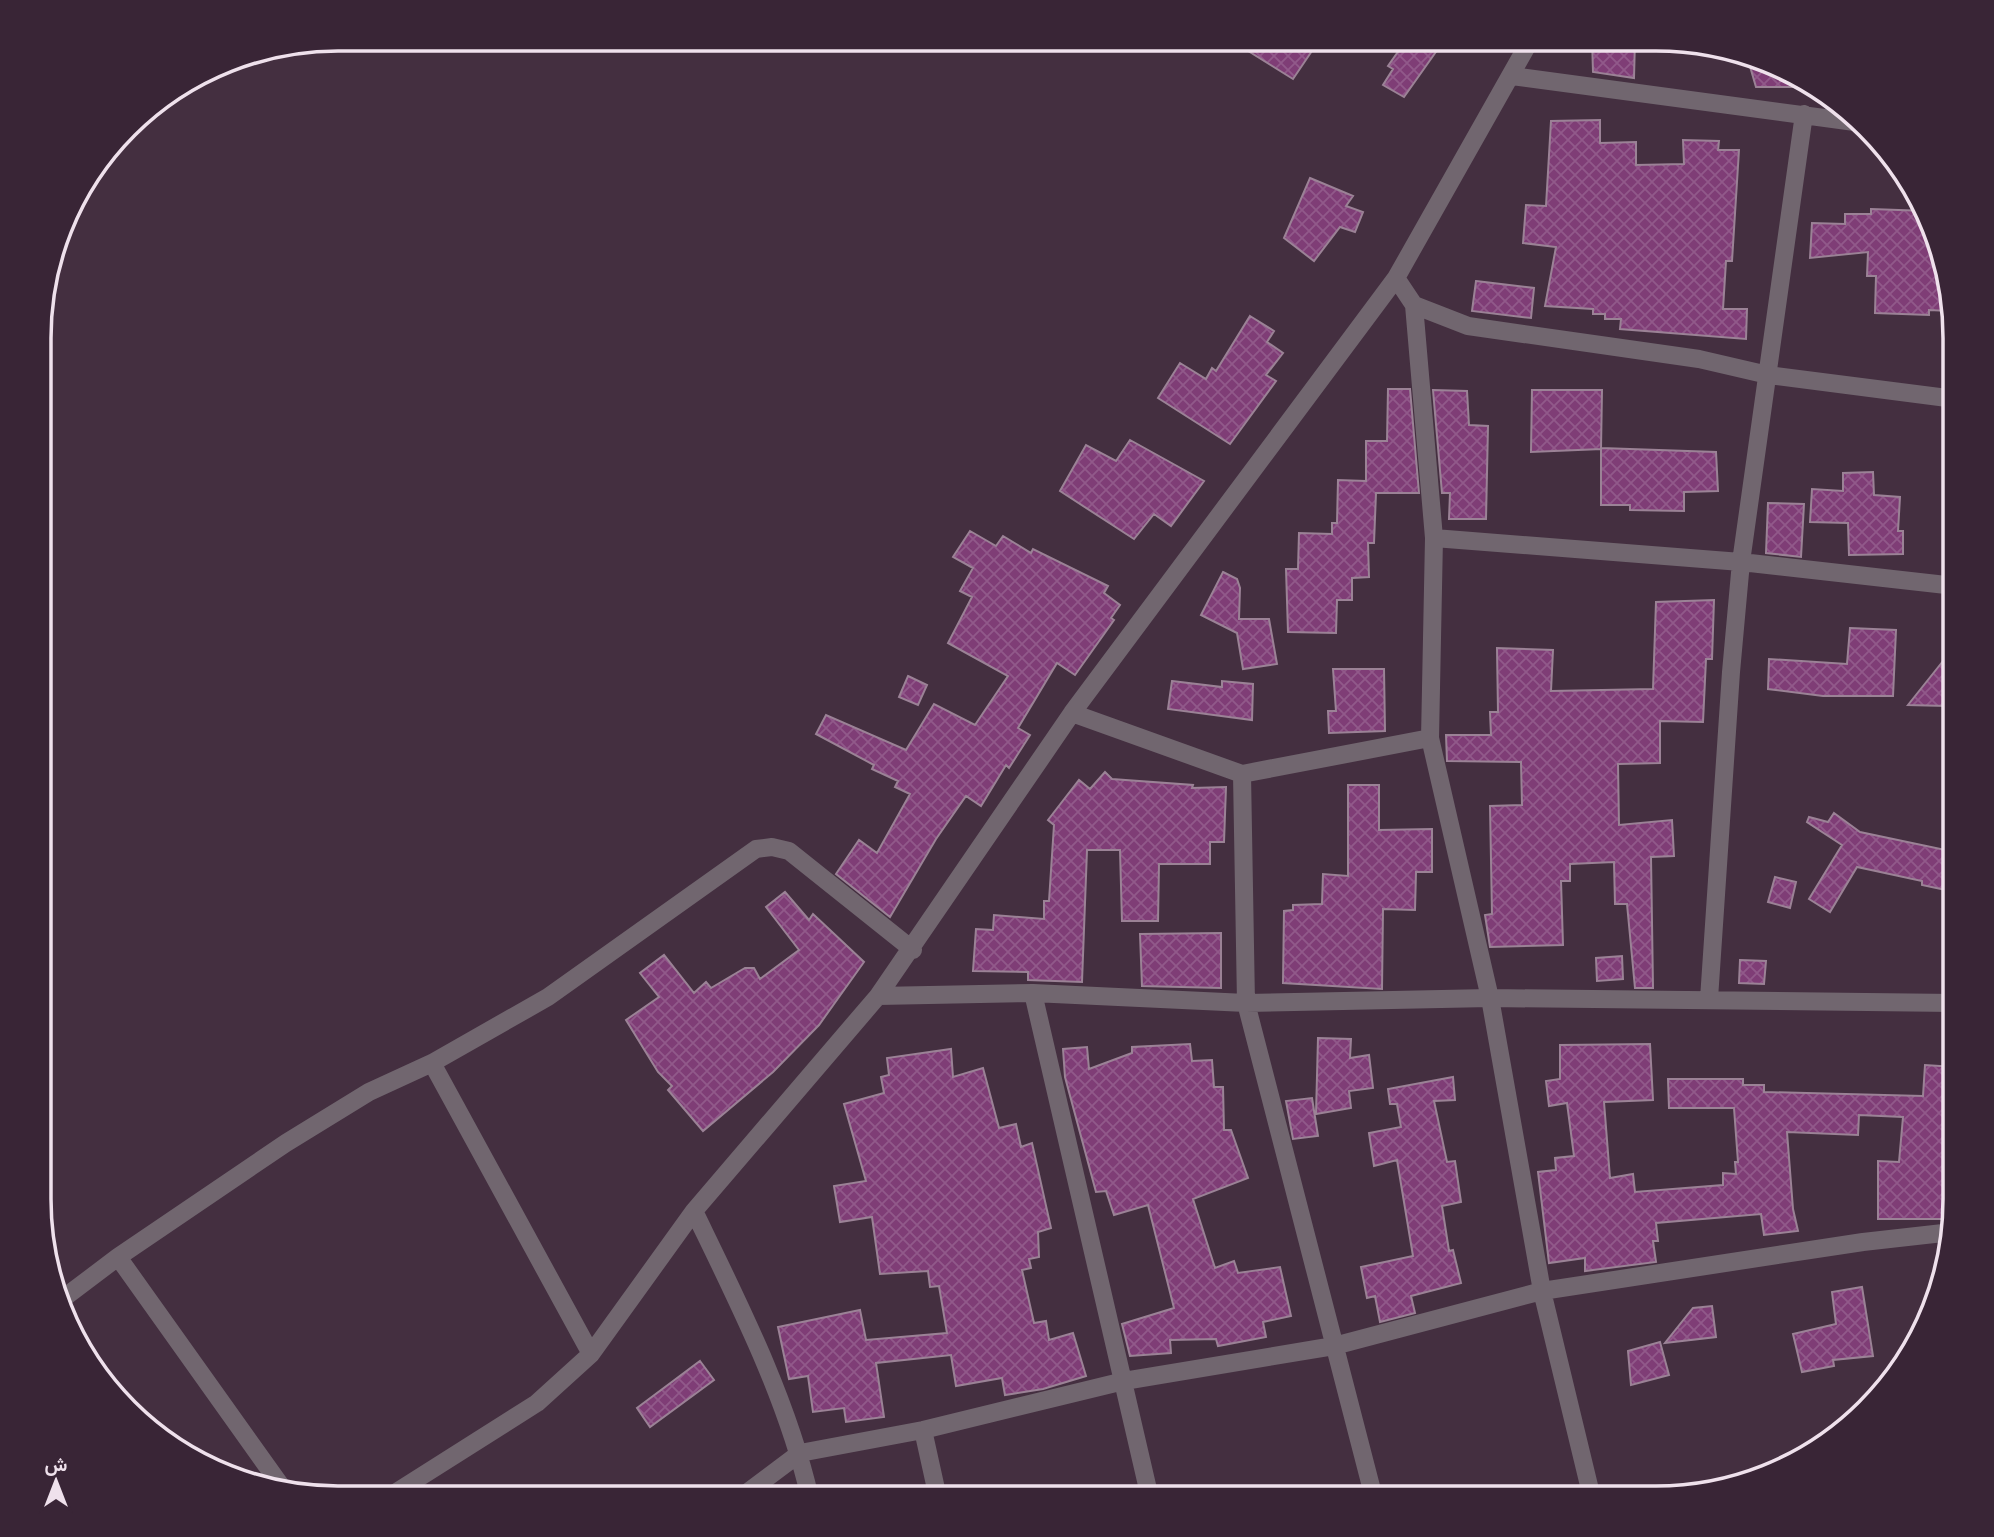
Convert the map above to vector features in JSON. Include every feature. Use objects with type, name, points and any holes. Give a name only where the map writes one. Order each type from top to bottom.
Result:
[{"type":"street","points":[[406,1486],[537,1403],[591,1354],[694,1211],[878,996],[913,950],[1072,713],[1396,278],[1525,51]]},
{"type":"street","points":[[1512,76],[1843,120]]},
{"type":"street","points":[[1709,999],[1741,562],[1804,114]]},
{"type":"street","points":[[1396,278],[1413,305],[1434,538],[1430,738],[1490,998],[1542,1291],[1589,1486]]},
{"type":"street","points":[[1413,305],[1468,326],[1699,359],[1768,375],[1943,397]]},
{"type":"street","points":[[1434,538],[1741,562],[1943,585]]},
{"type":"street","points":[[1072,713],[1242,774],[1430,738]]},
{"type":"street","points":[[1242,774],[1246,1003],[1371,1486]]},
{"type":"street","points":[[68,1295],[118,1257],[286,1143],[369,1092],[432,1063],[548,997],[756,849],[772,847],[789,851],[913,950]]},
{"type":"street","points":[[878,996],[1033,993],[1246,1003],[1490,998],[1943,1003]]},
{"type":"street","points":[[1033,993],[1147,1486]]},
{"type":"street","points":[[432,1063],[591,1354]]},
{"type":"street","points":[[694,1211],[749,1325],[800,1453],[807,1486]]},
{"type":"street","points":[[756,1486],[800,1453],[923,1430],[1124,1381],[1334,1346],[1542,1291],[1863,1242],[1941,1234]]},
{"type":"street","points":[[118,1257],[276,1479]]},
{"type":"street","points":[[923,1430],[935,1486]]},
{"type":"building","points":[[1248,51],[1312,51],[1293,79]]},
{"type":"building","points":[[1399,51],[1437,51],[1404,97],[1383,85],[1393,69],[1388,66]]},
{"type":"building","points":[[1592,51],[1635,51],[1634,78],[1593,72]]},
{"type":"building","points":[[1750,67],[1796,87],[1756,87]]},
{"type":"building","points":[[1600,120],[1600,143],[1636,142],[1636,165],[1684,164],[1683,140],[1719,141],[1718,150],[1739,150],[1732,261],[1726,261],[1723,309],[1747,309],[1746,339],[1620,329],[1621,319],[1605,319],[1605,314],[1593,314],[1593,309],[1545,306],[1556,247],[1523,243],[1526,205],[1546,206],[1551,121]]},
{"type":"building","points":[[1310,178],[1353,196],[1346,206],[1363,212],[1355,232],[1340,227],[1314,261],[1284,238]]},
{"type":"building","points":[[1871,209],[1914,211],[1928,246],[1942,311],[1929,310],[1929,315],[1875,313],[1876,276],[1867,276],[1868,252],[1810,258],[1812,223],[1845,224],[1845,214],[1871,214]]},
{"type":"building","points":[[1476,281],[1534,288],[1531,318],[1472,311]]},
{"type":"building","points":[[1250,316],[1274,331],[1267,342],[1283,353],[1266,375],[1276,381],[1230,444],[1158,398],[1180,363],[1206,379],[1212,368],[1216,371]]},
{"type":"building","points":[[1388,389],[1410,389],[1419,493],[1376,493],[1374,543],[1368,543],[1369,577],[1352,578],[1352,600],[1337,600],[1336,633],[1288,632],[1286,569],[1298,569],[1299,533],[1332,534],[1332,523],[1337,523],[1338,480],[1366,481],[1366,441],[1387,441]]},
{"type":"building","points":[[1433,390],[1467,391],[1469,425],[1488,426],[1486,519],[1449,519],[1450,493],[1442,493]]},
{"type":"building","points":[[1532,390],[1602,390],[1601,449],[1531,452]]},
{"type":"building","points":[[1130,440],[1204,481],[1171,526],[1154,514],[1134,539],[1060,491],[1086,445],[1116,461]]},
{"type":"building","points":[[1601,448],[1716,452],[1718,491],[1684,492],[1684,511],[1630,510],[1630,505],[1601,505]]},
{"type":"building","points":[[1873,472],[1874,495],[1900,497],[1898,531],[1903,531],[1903,554],[1849,555],[1848,523],[1810,522],[1812,489],[1843,491],[1843,473]]},
{"type":"building","points":[[1768,503],[1804,504],[1801,557],[1766,553]]},
{"type":"building","points":[[970,531],[996,546],[1003,536],[1031,553],[1033,549],[1108,586],[1104,593],[1120,605],[1111,618],[1114,620],[1075,675],[1057,663],[1018,728],[1030,735],[1009,768],[1006,765],[981,806],[966,796],[936,839],[890,917],[836,874],[859,840],[877,853],[910,794],[895,787],[898,781],[872,769],[874,765],[816,734],[826,715],[906,750],[934,704],[975,725],[1008,676],[948,643],[972,597],[960,591],[973,568],[953,557]]},
{"type":"building","points":[[1223,572],[1237,579],[1240,588],[1239,619],[1269,619],[1277,664],[1243,669],[1237,633],[1201,615]]},
{"type":"building","points":[[1714,600],[1712,659],[1706,659],[1703,722],[1660,721],[1660,763],[1618,764],[1619,825],[1672,820],[1674,856],[1651,857],[1653,988],[1635,988],[1627,904],[1615,904],[1614,862],[1570,864],[1570,881],[1561,881],[1563,945],[1490,947],[1485,915],[1492,914],[1490,806],[1522,805],[1521,762],[1447,761],[1446,735],[1491,735],[1490,712],[1498,712],[1497,648],[1553,650],[1551,691],[1653,689],[1656,602]]},
{"type":"building","points":[[1850,628],[1896,630],[1893,696],[1823,696],[1768,689],[1769,659],[1847,664]]},
{"type":"building","points":[[1943,661],[1943,706],[1908,705]]},
{"type":"building","points":[[1333,669],[1384,669],[1385,731],[1329,733],[1328,711],[1336,711]]},
{"type":"building","points":[[908,676],[927,685],[918,705],[899,697]]},
{"type":"building","points":[[1172,681],[1222,687],[1222,681],[1253,684],[1252,720],[1168,709]]},
{"type":"building","points":[[1105,772],[1112,779],[1193,785],[1192,788],[1226,787],[1224,842],[1210,842],[1210,864],[1159,864],[1158,921],[1122,921],[1120,850],[1087,850],[1082,982],[1028,980],[1028,972],[973,971],[976,929],[993,930],[994,915],[1044,919],[1044,901],[1049,901],[1054,825],[1048,820],[1079,780],[1090,789]]},
{"type":"building","points":[[1348,785],[1379,785],[1379,830],[1432,829],[1432,872],[1416,872],[1415,910],[1383,909],[1382,989],[1283,983],[1284,911],[1293,910],[1293,905],[1322,904],[1323,874],[1348,876]]},
{"type":"building","points":[[1834,813],[1860,832],[1943,849],[1943,889],[1922,885],[1922,881],[1857,867],[1830,912],[1809,899],[1842,845],[1807,822],[1809,817],[1828,822]]},
{"type":"building","points":[[1775,877],[1796,882],[1790,908],[1768,902]]},
{"type":"building","points":[[785,892],[809,920],[813,914],[864,962],[819,1025],[773,1072],[703,1131],[668,1090],[672,1086],[658,1072],[626,1020],[659,997],[640,973],[664,955],[694,993],[706,982],[711,988],[745,968],[754,968],[760,979],[799,950],[766,907]]},
{"type":"building","points":[[1221,933],[1221,988],[1142,986],[1140,934]]},
{"type":"building","points":[[1622,956],[1623,979],[1597,981],[1596,958]]},
{"type":"building","points":[[1740,960],[1766,961],[1764,984],[1739,983]]},
{"type":"building","points":[[1318,1038],[1351,1039],[1350,1058],[1369,1055],[1373,1088],[1349,1091],[1351,1108],[1316,1114]]},
{"type":"building","points":[[1190,1044],[1192,1061],[1212,1060],[1214,1087],[1223,1087],[1224,1130],[1231,1130],[1248,1178],[1193,1199],[1215,1268],[1234,1261],[1238,1273],[1280,1267],[1291,1316],[1263,1322],[1266,1337],[1218,1346],[1216,1339],[1170,1340],[1171,1353],[1130,1356],[1122,1324],[1174,1308],[1148,1205],[1114,1215],[1106,1191],[1096,1192],[1065,1077],[1063,1049],[1087,1047],[1089,1069],[1132,1053],[1132,1047]]},
{"type":"building","points":[[1650,1044],[1653,1100],[1604,1102],[1610,1178],[1633,1174],[1635,1192],[1723,1185],[1723,1173],[1736,1174],[1735,1162],[1738,1162],[1734,1108],[1669,1108],[1668,1079],[1743,1079],[1743,1085],[1764,1085],[1764,1092],[1923,1096],[1925,1065],[1943,1066],[1943,1219],[1878,1219],[1878,1161],[1899,1162],[1903,1117],[1859,1115],[1858,1135],[1787,1132],[1793,1209],[1798,1231],[1764,1235],[1761,1214],[1656,1223],[1658,1241],[1653,1241],[1656,1262],[1585,1271],[1585,1258],[1549,1263],[1538,1172],[1556,1170],[1555,1158],[1574,1156],[1567,1103],[1549,1106],[1546,1081],[1560,1079],[1560,1045]]},
{"type":"building","points":[[951,1049],[953,1077],[983,1068],[999,1128],[1016,1124],[1021,1147],[1032,1143],[1051,1228],[1038,1232],[1039,1257],[1029,1259],[1031,1268],[1022,1270],[1034,1323],[1046,1321],[1049,1340],[1073,1333],[1086,1376],[1043,1389],[1005,1395],[1002,1378],[956,1386],[951,1355],[876,1363],[884,1417],[846,1422],[844,1408],[813,1412],[808,1376],[789,1379],[778,1327],[860,1310],[866,1340],[947,1333],[939,1286],[930,1287],[928,1271],[880,1274],[872,1217],[840,1222],[834,1186],[866,1181],[844,1104],[884,1093],[881,1077],[889,1075],[887,1058]]},
{"type":"building","points":[[1453,1077],[1455,1100],[1434,1101],[1447,1162],[1455,1161],[1461,1202],[1442,1206],[1449,1251],[1453,1250],[1461,1283],[1411,1296],[1415,1313],[1380,1322],[1375,1296],[1367,1298],[1361,1267],[1413,1256],[1397,1160],[1374,1166],[1369,1133],[1401,1127],[1397,1104],[1390,1104],[1388,1089]]},
{"type":"building","points":[[1312,1098],[1318,1136],[1293,1139],[1286,1101]]},
{"type":"building","points":[[1862,1287],[1873,1356],[1833,1360],[1834,1366],[1802,1372],[1793,1334],[1836,1324],[1832,1292]]},
{"type":"building","points":[[1712,1306],[1716,1337],[1665,1343],[1693,1308]]},
{"type":"building","points":[[1660,1342],[1669,1375],[1631,1385],[1628,1351]]},
{"type":"building","points":[[700,1361],[714,1380],[650,1427],[637,1408]]}]
